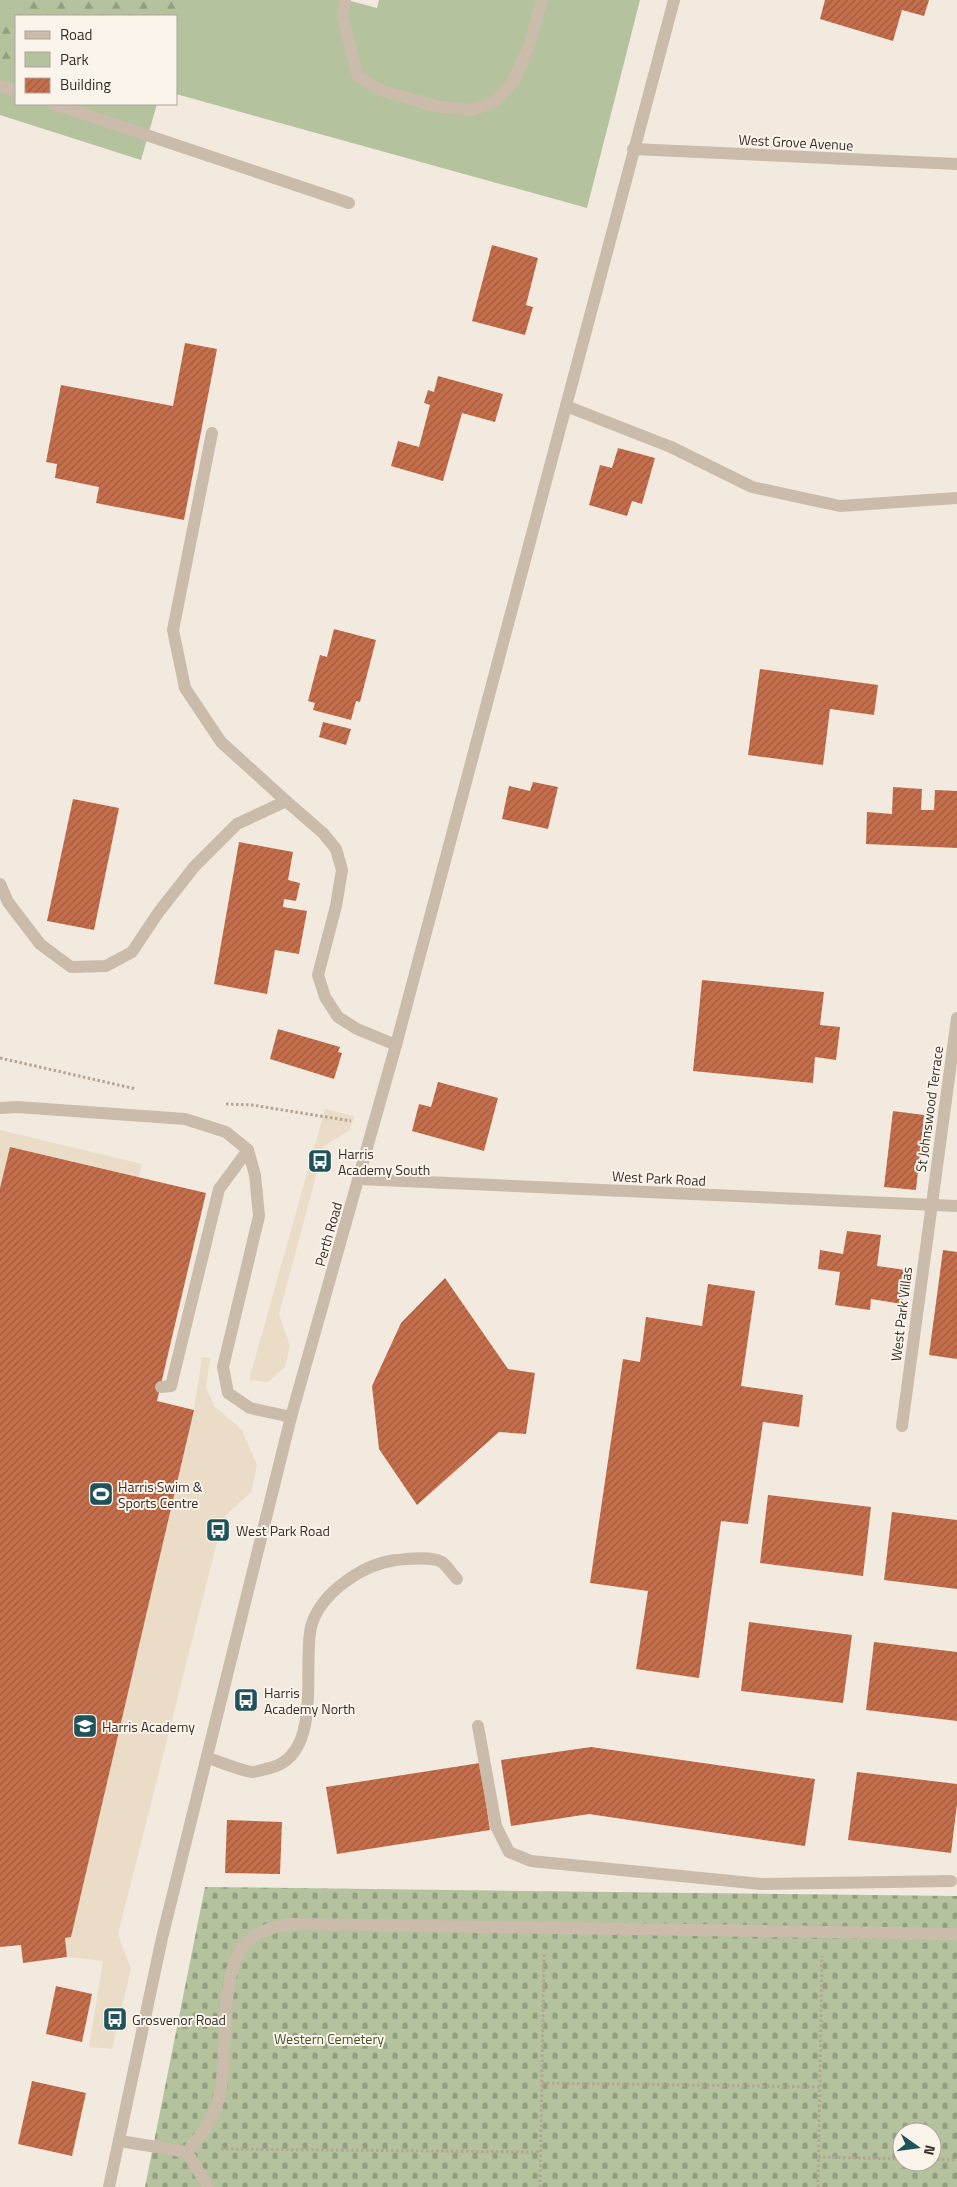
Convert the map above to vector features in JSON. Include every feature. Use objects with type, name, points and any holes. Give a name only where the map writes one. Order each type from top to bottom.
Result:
[{"type":"street","points":[[345,0],[342,18],[358,77],[384,92],[436,106],[473,110],[495,101],[513,82],[528,49],[542,0]]},
{"type":"street","name":"Perth Road","points":[[110,2187],[162,1938],[291,1417],[396,1046],[674,0]]},
{"type":"street","points":[[0,86],[15,91]]},
{"type":"street","points":[[57,105],[349,202]]},
{"type":"street","name":"West Grove Avenue","points":[[633,149],[957,164]]},
{"type":"street","points":[[566,406],[671,447],[752,487],[840,506],[957,498]]},
{"type":"street","points":[[212,433],[173,630],[185,688],[221,742],[323,833],[336,849],[342,870],[336,906],[318,975],[325,997],[338,1017],[357,1029],[396,1046]]},
{"type":"street","points":[[0,884],[8,902],[40,944],[71,967],[106,966],[132,952],[158,913],[194,867],[237,824],[286,801]]},
{"type":"street","name":"St Johnswood Terrace","points":[[930,1205],[957,1018]]},
{"type":"street","points":[[0,1108],[17,1107],[185,1119],[226,1132],[248,1150],[255,1175],[259,1216],[223,1366],[228,1393],[250,1408],[291,1417]]},
{"type":"street","points":[[161,1386],[171,1386],[219,1190],[248,1150]]},
{"type":"street","name":"West Park Road","points":[[359,1179],[957,1206]]},
{"type":"street","name":"West Park Villas","points":[[902,1426],[930,1205]]},
{"type":"street","points":[[208,1758],[253,1772],[277,1766],[293,1754],[301,1739],[307,1718],[311,1627],[322,1606],[343,1582],[381,1562],[417,1558],[442,1562],[457,1579]]},
{"type":"street","points":[[478,1726],[496,1826],[510,1852],[531,1861],[761,1884],[950,1881]]},
{"type":"street","points":[[187,2152],[209,2126],[220,2092],[229,1987],[234,1962],[247,1942],[266,1929],[290,1924],[957,1934]]},
{"type":"street","points":[[120,2141],[187,2152],[208,2187]]},
{"type":"path","points":[[540,2187],[544,1927]]},
{"type":"path","points":[[818,2187],[823,1933]]},
{"type":"path","points":[[542,2082],[820,2086]]},
{"type":"path","points":[[187,2152],[236,2147],[540,2152]]},
{"type":"path","points":[[818,2157],[892,2159]]},
{"type":"path","points":[[942,2159],[957,2160]]},
{"type":"green space","points":[[0,0],[347,0],[377,8],[379,0],[640,0],[587,208],[178,95],[178,15],[15,15],[15,105],[157,105],[141,160],[0,115]]},
{"type":"green space","points":[[19,0],[187,0],[178,31],[178,15],[15,15],[15,65],[5,63],[0,57],[0,17]]},
{"type":"green space","name":"Western Cemetery","points":[[205,1887],[957,1896],[957,2187],[145,2187]]},
{"type":"shaded area","points":[[325,1109],[354,1116],[350,1130],[324,1146],[279,1314],[290,1346],[285,1367],[268,1382],[249,1380]]},
{"type":"shaded area","points":[[0,1130],[142,1164],[139,1177],[10,1147],[0,1188]]},
{"type":"shaded area","points":[[202,1357],[210,1358],[206,1387],[214,1406],[242,1430],[257,1465],[251,1492],[223,1518],[118,1934],[131,1969],[112,2049],[89,2047],[103,1961],[67,1957],[65,1938],[71,1936],[194,1410]]},
{"type":"building","points":[[825,0],[929,0],[924,16],[902,10],[893,41],[820,19]]},
{"type":"building","points":[[492,245],[538,258],[526,305],[533,307],[525,335],[472,321]]},
{"type":"building","points":[[185,343],[217,349],[184,520],[96,503],[99,487],[55,478],[57,464],[46,462],[61,385],[173,406]]},
{"type":"building","points":[[438,376],[503,394],[495,422],[462,413],[443,481],[391,466],[398,441],[419,447],[430,405],[424,403],[428,390],[434,392]]},
{"type":"building","points":[[618,448],[655,458],[642,504],[632,501],[627,516],[589,505],[600,465],[612,468]]},
{"type":"building","points":[[334,629],[376,640],[360,702],[356,701],[351,720],[313,710],[315,703],[308,701],[320,655],[327,657]]},
{"type":"building","points":[[760,669],[878,685],[874,715],[830,709],[823,765],[748,755]]},
{"type":"building","points":[[323,722],[351,729],[346,745],[319,737]]},
{"type":"building","points":[[533,782],[558,787],[548,829],[502,819],[509,786],[530,791]]},
{"type":"building","points":[[893,787],[922,789],[921,810],[934,810],[935,790],[957,791],[957,848],[866,844],[867,812],[892,814]]},
{"type":"building","points":[[73,799],[119,808],[94,930],[47,921]]},
{"type":"building","points":[[239,842],[293,852],[288,880],[300,883],[296,901],[284,899],[283,907],[307,911],[299,954],[275,950],[267,994],[214,984]]},
{"type":"building","points":[[702,980],[824,992],[820,1025],[840,1027],[836,1060],[815,1057],[813,1083],[693,1071]]},
{"type":"building","points":[[278,1029],[340,1047],[338,1052],[342,1053],[334,1079],[270,1059]]},
{"type":"building","points":[[438,1082],[498,1098],[484,1151],[412,1131],[419,1104],[431,1107]]},
{"type":"building","points":[[893,1111],[924,1115],[916,1190],[884,1187]]},
{"type":"building","points":[[10,1147],[206,1193],[157,1401],[194,1410],[71,1937],[65,1938],[67,1957],[23,1963],[21,1945],[0,1947],[0,1188]]},
{"type":"building","points":[[847,1231],[881,1235],[877,1266],[906,1270],[902,1304],[871,1299],[870,1310],[835,1305],[840,1272],[818,1269],[820,1250],[843,1254]]},
{"type":"building","points":[[943,1250],[957,1252],[957,1359],[929,1355]]},
{"type":"building","points":[[445,1278],[508,1369],[535,1373],[526,1434],[499,1432],[417,1505],[379,1449],[372,1386],[401,1323]]},
{"type":"building","points":[[708,1284],[755,1291],[741,1386],[803,1395],[799,1427],[763,1422],[748,1524],[721,1521],[699,1678],[636,1669],[648,1591],[590,1583],[623,1359],[640,1362],[646,1317],[702,1326]]},
{"type":"building","points":[[768,1495],[871,1507],[863,1576],[760,1563]]},
{"type":"building","points":[[892,1512],[957,1520],[957,1589],[884,1580]]},
{"type":"building","points":[[749,1622],[852,1635],[843,1703],[741,1691]]},
{"type":"building","points":[[874,1642],[957,1652],[957,1721],[866,1710]]},
{"type":"building","points":[[591,1747],[815,1779],[805,1846],[589,1814],[511,1826],[501,1760]]},
{"type":"building","points":[[480,1763],[490,1830],[337,1854],[326,1787]]},
{"type":"building","points":[[857,1772],[957,1784],[957,1804],[951,1853],[848,1840]]},
{"type":"building","points":[[227,1820],[282,1822],[280,1874],[225,1873]]},
{"type":"building","points":[[56,1986],[92,1994],[82,2042],[46,2034]]},
{"type":"building","points":[[32,2081],[86,2093],[72,2156],[18,2144]]},
{"type":"place","name":"Harris Academy South","points":[[320,1161]]},
{"type":"place","name":"Harris Swim & Sports Centre","points":[[101,1494]]},
{"type":"place","name":"West Park Road","points":[[218,1530]]},
{"type":"place","name":"Harris Academy North","points":[[246,1700]]},
{"type":"place","name":"Harris Academy","points":[[85,1726]]},
{"type":"place","name":"Grosvenor Road","points":[[115,2019]]}]
